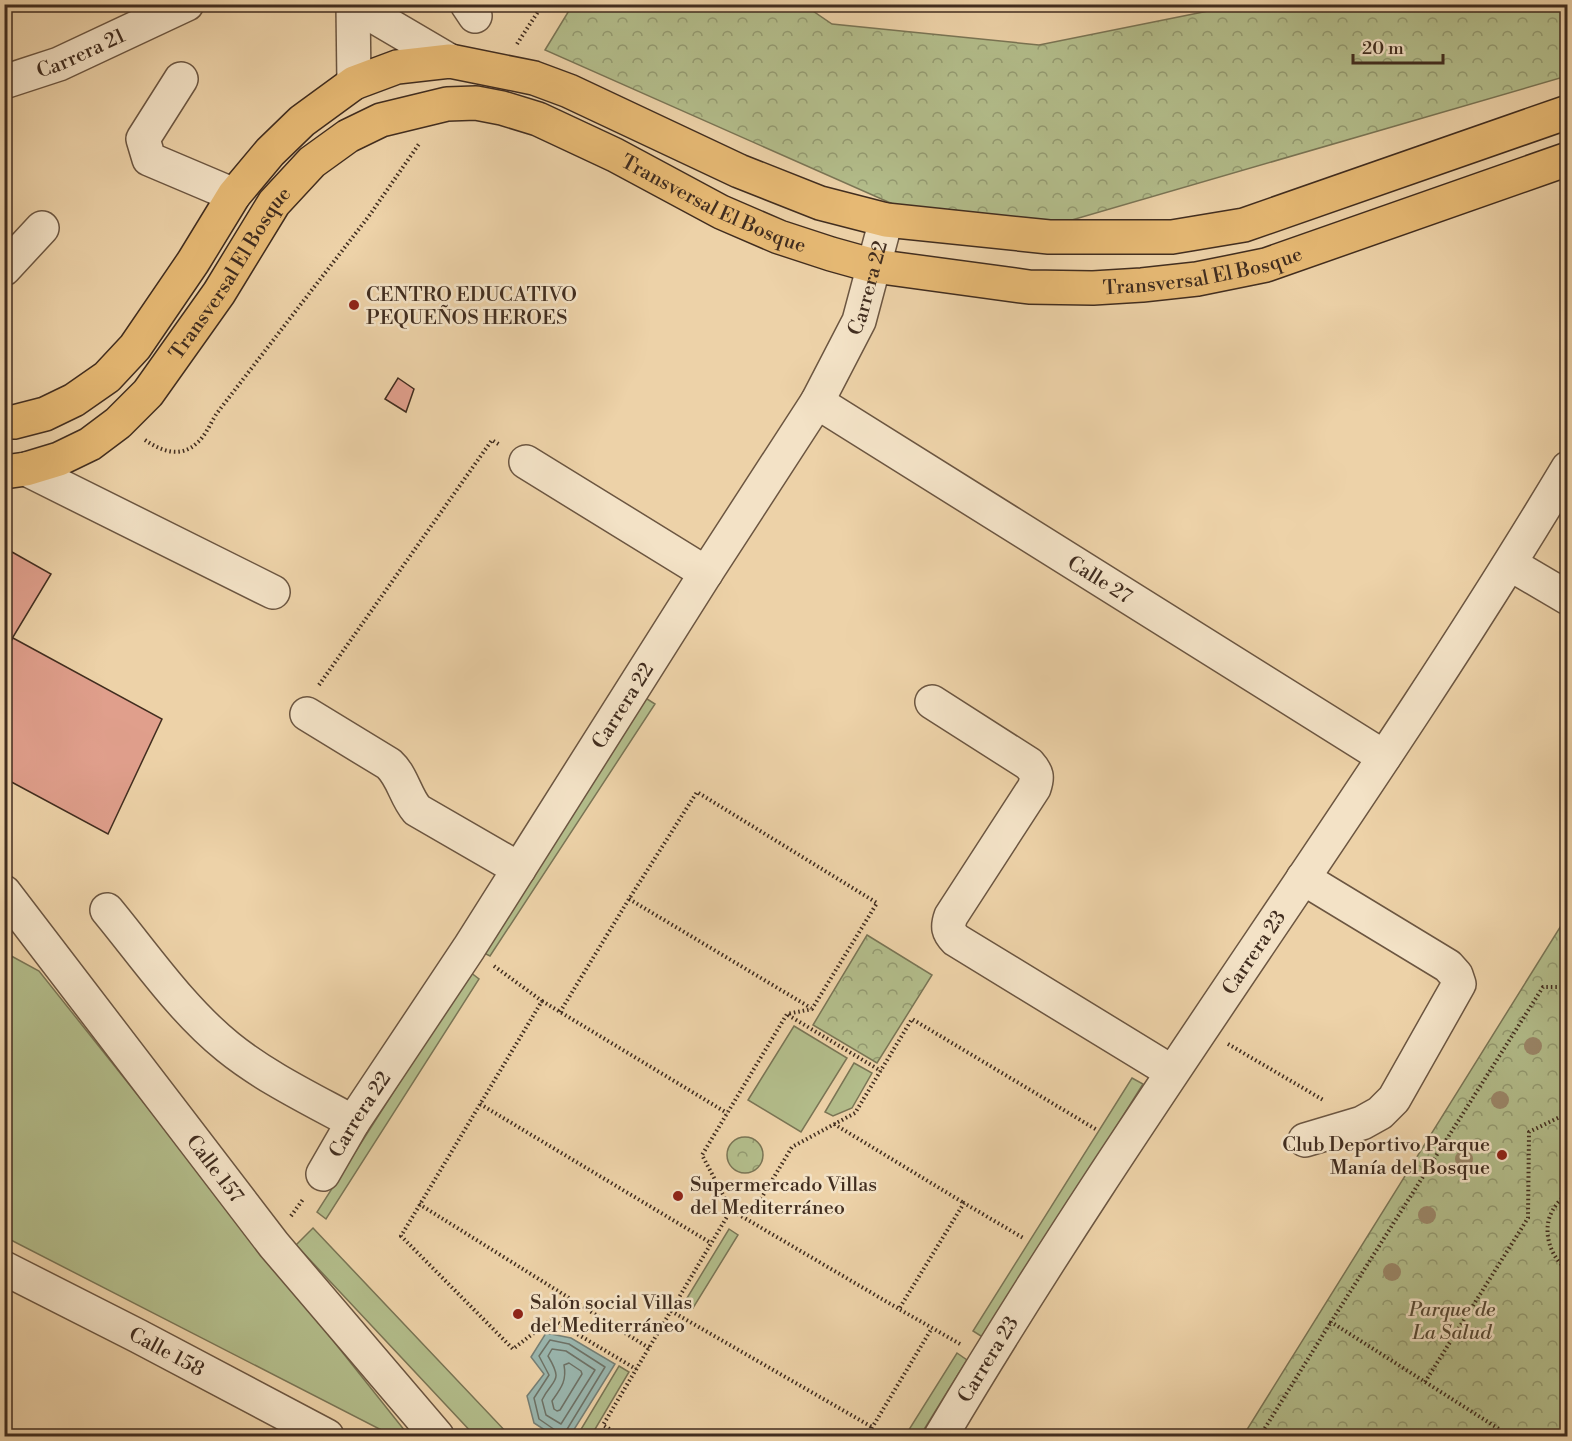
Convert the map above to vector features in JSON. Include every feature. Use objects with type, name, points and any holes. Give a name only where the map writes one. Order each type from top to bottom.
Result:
[{"type":"main road","name":"Transversal El Bosque","points":[[4,422],[14,422],[45,414],[74,400],[107,377],[135,347],[193,262],[234,195],[270,152],[302,121],[354,83],[397,67],[450,61],[507,71],[551,84],[739,171],[820,203],[886,220],[1049,237],[1172,237],[1244,225],[1568,112]]},
{"type":"main road","name":"Transversal El Bosque","points":[[15,471],[59,459],[90,444],[118,423],[148,393],[219,293],[274,204],[312,162],[348,136],[381,120],[447,104],[476,103],[538,119],[615,155],[721,212],[779,237],[831,255],[874,266],[1029,287],[1093,288],[1197,279],[1266,265],[1568,159]]},
{"type":"street","name":"Carrera 21","points":[[4,82],[59,64],[187,4]]},
{"type":"street","points":[[354,83],[353,4],[450,61]]},
{"type":"street","points":[[181,79],[143,139],[149,159],[234,195]]},
{"type":"street","name":"Carrera 22","points":[[323,1174],[353,1122],[469,948],[706,573],[818,402],[859,321],[886,220]]},
{"type":"street","points":[[4,269],[42,228]]},
{"type":"street","name":"Calle 27","points":[[818,402],[1384,757]]},
{"type":"street","points":[[526,462],[706,573]]},
{"type":"street","name":"Carrera 23","points":[[941,1437],[987,1358],[1172,1072],[1384,757],[1510,564],[1568,468]]},
{"type":"street","points":[[15,471],[273,592]]},
{"type":"street","points":[[1510,564],[1568,598]]},
{"type":"street","points":[[932,702],[1029,764],[1036,772],[1037,779],[1034,789],[951,916],[948,925],[950,934],[1172,1072]]},
{"type":"street","points":[[307,714],[395,769],[417,810],[519,869]]},
{"type":"street","points":[[1303,878],[1448,966],[1456,975],[1459,984],[1394,1099],[1380,1113],[1362,1123],[1305,1140]]},
{"type":"street","name":"Calle 157","points":[[4,892],[274,1245],[437,1437]]},
{"type":"street","points":[[107,910],[190,1010],[228,1047],[251,1064],[353,1122]]},
{"type":"street","name":"Calle 158","points":[[4,1268],[327,1437]]},
{"type":"path","points":[[518,42],[543,4]]},
{"type":"path","points":[[118,423],[160,450],[181,452],[198,442],[217,413],[369,216],[447,104]]},
{"type":"path","points":[[307,714],[321,680],[492,440],[526,462]]},
{"type":"path","points":[[560,1012],[628,899],[697,792],[877,903],[812,1009],[788,1014],[702,1155],[731,1210],[987,1358]]},
{"type":"path","points":[[628,899],[812,1009]]},
{"type":"path","points":[[469,948],[542,1001],[727,1113]]},
{"type":"path","points":[[1260,1437],[1543,987],[1568,987]]},
{"type":"path","points":[[542,1001],[401,1236],[513,1349],[552,1318],[636,1369]]},
{"type":"path","points":[[788,1014],[881,1071]]},
{"type":"path","points":[[731,1210],[756,1207],[792,1147],[855,1113],[912,1019],[1104,1134]]},
{"type":"path","points":[[1202,1028],[1362,1123]]},
{"type":"path","points":[[480,1104],[711,1243]]},
{"type":"path","points":[[1425,1382],[1528,1218],[1529,1132],[1568,1113]]},
{"type":"path","points":[[834,1124],[1026,1239]]},
{"type":"path","points":[[274,1245],[295,1209],[323,1174]]},
{"type":"path","points":[[1568,1192],[1556,1203],[1549,1219],[1548,1236],[1552,1252],[1568,1270]]},
{"type":"path","points":[[899,1309],[964,1203]]},
{"type":"path","points":[[419,1204],[649,1348]]},
{"type":"path","points":[[621,1437],[603,1425],[731,1210]]},
{"type":"path","points":[[670,1311],[872,1427]]},
{"type":"path","points":[[1331,1322],[1510,1437]]},
{"type":"path","points":[[867,1437],[932,1328]]},
{"type":"green space","points":[[573,4],[804,5],[832,24],[1039,45],[1238,5],[1568,5],[1567,76],[1065,222],[895,205],[545,50]]},
{"type":"green space","points":[[644,697],[655,704],[490,956],[480,951]]},
{"type":"green space","name":"Parque de La Salud","points":[[1567,916],[1567,1436],[1243,1436]]},
{"type":"green space","points":[[867,935],[932,975],[877,1063],[813,1025]]},
{"type":"green space","points":[[4,952],[39,971],[409,1436],[393,1436],[5,1237]]},
{"type":"green space","points":[[470,972],[479,979],[326,1219],[317,1212]]},
{"type":"green space","points":[[794,1026],[847,1058],[801,1132],[748,1100]]},
{"type":"green space","points":[[854,1063],[872,1073],[852,1108],[833,1116],[825,1112]]},
{"type":"green space","points":[[1132,1078],[1143,1084],[984,1338],[973,1331]]},
{"type":"green space","points":[[745,1137],[758,1142],[763,1155],[758,1168],[745,1173],[732,1168],[727,1155],[732,1142]]},
{"type":"green space","points":[[313,1228],[510,1436],[475,1436],[296,1245]]},
{"type":"green space","points":[[729,1229],[738,1235],[693,1308],[684,1303]]},
{"type":"green space","points":[[957,1353],[967,1360],[920,1436],[905,1436]]},
{"type":"green space","points":[[619,1366],[629,1372],[591,1436],[577,1436]]},
{"type":"water","points":[[546,1333],[571,1338],[615,1364],[570,1436],[554,1436],[534,1423],[527,1396],[544,1374],[531,1357]]},
{"type":"building","points":[[398,378],[414,389],[406,412],[385,399]]},
{"type":"building","points":[[12,552],[51,574],[4,652],[4,561],[7,563]]},
{"type":"building","points":[[13,638],[162,719],[108,834],[4,778],[4,652]]},
{"type":"place","name":"CENTRO EDUCATIVO PEQUEÑOS HEROES","points":[[354,305]]},
{"type":"place","name":"Club Deportivo Parque Manía del Bosque","points":[[1502,1155]]},
{"type":"place","name":"Supermercado Villas del Mediterráneo","points":[[678,1196]]},
{"type":"place","name":"Salon social Villas del Mediterráneo","points":[[518,1314]]}]
